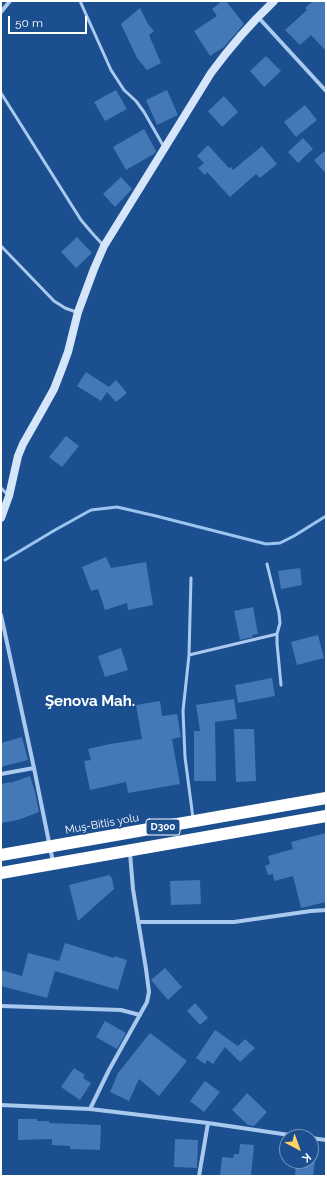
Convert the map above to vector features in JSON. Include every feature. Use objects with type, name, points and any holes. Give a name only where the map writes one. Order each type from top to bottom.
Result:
[{"type":"highway","name":"Muş-Bitlis yolu","points":[[1,855],[326,798]]},
{"type":"highway","name":"D300","points":[[1,873],[326,816]]},
{"type":"highway","points":[[193,822],[198,839]]},
{"type":"highway","points":[[152,829],[155,846]]},
{"type":"street","points":[[2,10],[10,1]]},
{"type":"street","points":[[1,518],[9,496],[18,456],[59,377],[68,352],[78,312],[104,246],[211,73],[225,53],[258,16],[274,1]]},
{"type":"street","points":[[258,16],[326,91]]},
{"type":"street","points":[[1,615],[51,847],[53,864]]},
{"type":"street","points":[[1,774],[34,768]]},
{"type":"street","points":[[90,1109],[109,1070],[147,1002],[149,992],[133,889],[130,850]]},
{"type":"street","points":[[138,922],[234,922],[326,910]]},
{"type":"street","points":[[1,1006],[121,1010],[140,1015]]},
{"type":"street","points":[[1,1105],[90,1109],[208,1123],[279,1133]]},
{"type":"street","points":[[199,1176],[208,1123]]},
{"type":"lane","points":[[80,1],[111,70],[124,90],[136,101],[144,112],[165,148]]},
{"type":"lane","points":[[1,93],[81,220],[104,246]]},
{"type":"lane","points":[[1,246],[54,301],[65,308],[78,312]]},
{"type":"lane","points":[[1,488],[9,496]]},
{"type":"lane","points":[[267,564],[279,613],[280,623],[277,634],[277,651],[281,685]]},
{"type":"lane","points":[[191,578],[189,655],[183,711],[187,780],[193,822]]},
{"type":"lane","points":[[189,655],[277,634]]},
{"type":"building","points":[[222,1],[226,1],[244,24],[224,47],[210,56],[194,31],[217,16],[212,9]]},
{"type":"building","points":[[313,1],[326,1],[326,51],[311,35],[300,45],[285,30],[307,10],[305,8]]},
{"type":"building","points":[[140,8],[148,24],[154,31],[149,35],[161,63],[147,70],[137,58],[121,24]]},
{"type":"building","points":[[266,56],[281,71],[264,87],[250,71]]},
{"type":"building","points":[[116,90],[127,109],[105,121],[94,102]]},
{"type":"building","points":[[167,90],[178,115],[157,125],[146,100]]},
{"type":"building","points":[[224,96],[238,112],[222,127],[208,111]]},
{"type":"building","points":[[305,105],[317,120],[296,137],[284,122]]},
{"type":"building","points":[[144,129],[156,151],[154,154],[126,170],[113,147]]},
{"type":"building","points":[[303,138],[313,149],[298,163],[288,152]]},
{"type":"building","points":[[208,145],[229,168],[231,167],[233,170],[262,146],[277,164],[260,178],[256,174],[230,197],[207,172],[205,175],[198,168],[204,163],[197,156]]},
{"type":"building","points":[[326,150],[326,174],[314,160]]},
{"type":"building","points":[[121,177],[132,189],[115,207],[103,194]]},
{"type":"building","points":[[77,237],[92,253],[76,268],[61,252]]},
{"type":"building","points":[[86,372],[109,387],[116,380],[127,393],[116,402],[107,392],[101,401],[77,386]]},
{"type":"building","points":[[66,436],[79,446],[62,467],[49,457]]},
{"type":"building","points":[[106,557],[111,568],[146,562],[153,605],[128,610],[127,603],[105,610],[98,589],[91,591],[82,567]]},
{"type":"building","points":[[300,568],[302,585],[281,589],[278,571]]},
{"type":"building","points":[[253,607],[258,634],[252,635],[253,637],[240,640],[234,611]]},
{"type":"building","points":[[318,635],[324,658],[297,665],[291,642]]},
{"type":"building","points":[[121,648],[128,670],[105,677],[98,656]]},
{"type":"building","points":[[272,678],[275,696],[238,703],[235,685]]},
{"type":"building","points":[[234,699],[237,719],[215,722],[216,781],[194,781],[194,731],[200,731],[196,705]]},
{"type":"building","points":[[160,701],[162,716],[177,714],[181,737],[172,739],[180,784],[128,793],[126,782],[90,790],[84,761],[91,760],[88,749],[142,739],[136,705]]},
{"type":"building","points":[[234,729],[254,729],[256,781],[236,782]]},
{"type":"building","points":[[22,737],[28,760],[1,767],[1,743]]},
{"type":"building","points":[[30,776],[39,812],[18,820],[1,823],[1,784],[10,783]]},
{"type":"building","points":[[326,833],[326,902],[301,908],[293,876],[274,881],[273,874],[268,875],[265,866],[270,864],[268,856],[293,849],[291,842]]},
{"type":"building","points":[[109,875],[112,878],[114,889],[78,921],[69,885]]},
{"type":"building","points":[[200,880],[201,904],[171,905],[170,881]]},
{"type":"building","points":[[65,943],[114,958],[114,956],[127,960],[118,990],[55,971],[47,998],[1,986],[1,970],[22,976],[28,953],[59,961]]},
{"type":"building","points":[[165,968],[182,987],[168,1000],[151,980]]},
{"type":"building","points":[[195,1003],[208,1018],[200,1025],[187,1011]]},
{"type":"building","points":[[105,1021],[126,1033],[117,1049],[96,1037]]},
{"type":"building","points":[[215,1030],[238,1046],[245,1039],[255,1048],[240,1062],[225,1047],[213,1064],[207,1060],[205,1064],[196,1058]]},
{"type":"building","points":[[150,1033],[187,1061],[159,1096],[139,1079],[129,1101],[110,1092],[118,1073]]},
{"type":"building","points":[[74,1068],[85,1075],[83,1078],[91,1083],[80,1100],[61,1087]]},
{"type":"building","points":[[205,1081],[220,1092],[204,1112],[190,1101]]},
{"type":"building","points":[[247,1093],[267,1112],[254,1126],[248,1125],[232,1110]]},
{"type":"building","points":[[18,1119],[37,1119],[37,1121],[49,1121],[49,1123],[101,1125],[100,1150],[70,1149],[70,1146],[52,1145],[52,1139],[18,1140]]},
{"type":"building","points":[[175,1139],[198,1140],[197,1168],[174,1167]]},
{"type":"building","points":[[240,1144],[254,1145],[251,1176],[220,1176],[222,1157],[233,1158],[234,1154],[239,1154]]},
{"type":"building","points":[[295,1169],[314,1169],[313,1176],[295,1176]]},
{"type":"waterway","points":[[5,560],[91,510],[117,507],[266,544],[280,543],[326,516]]},
{"type":"district","name":"Şenova Mah.","points":[[90,701]]}]
